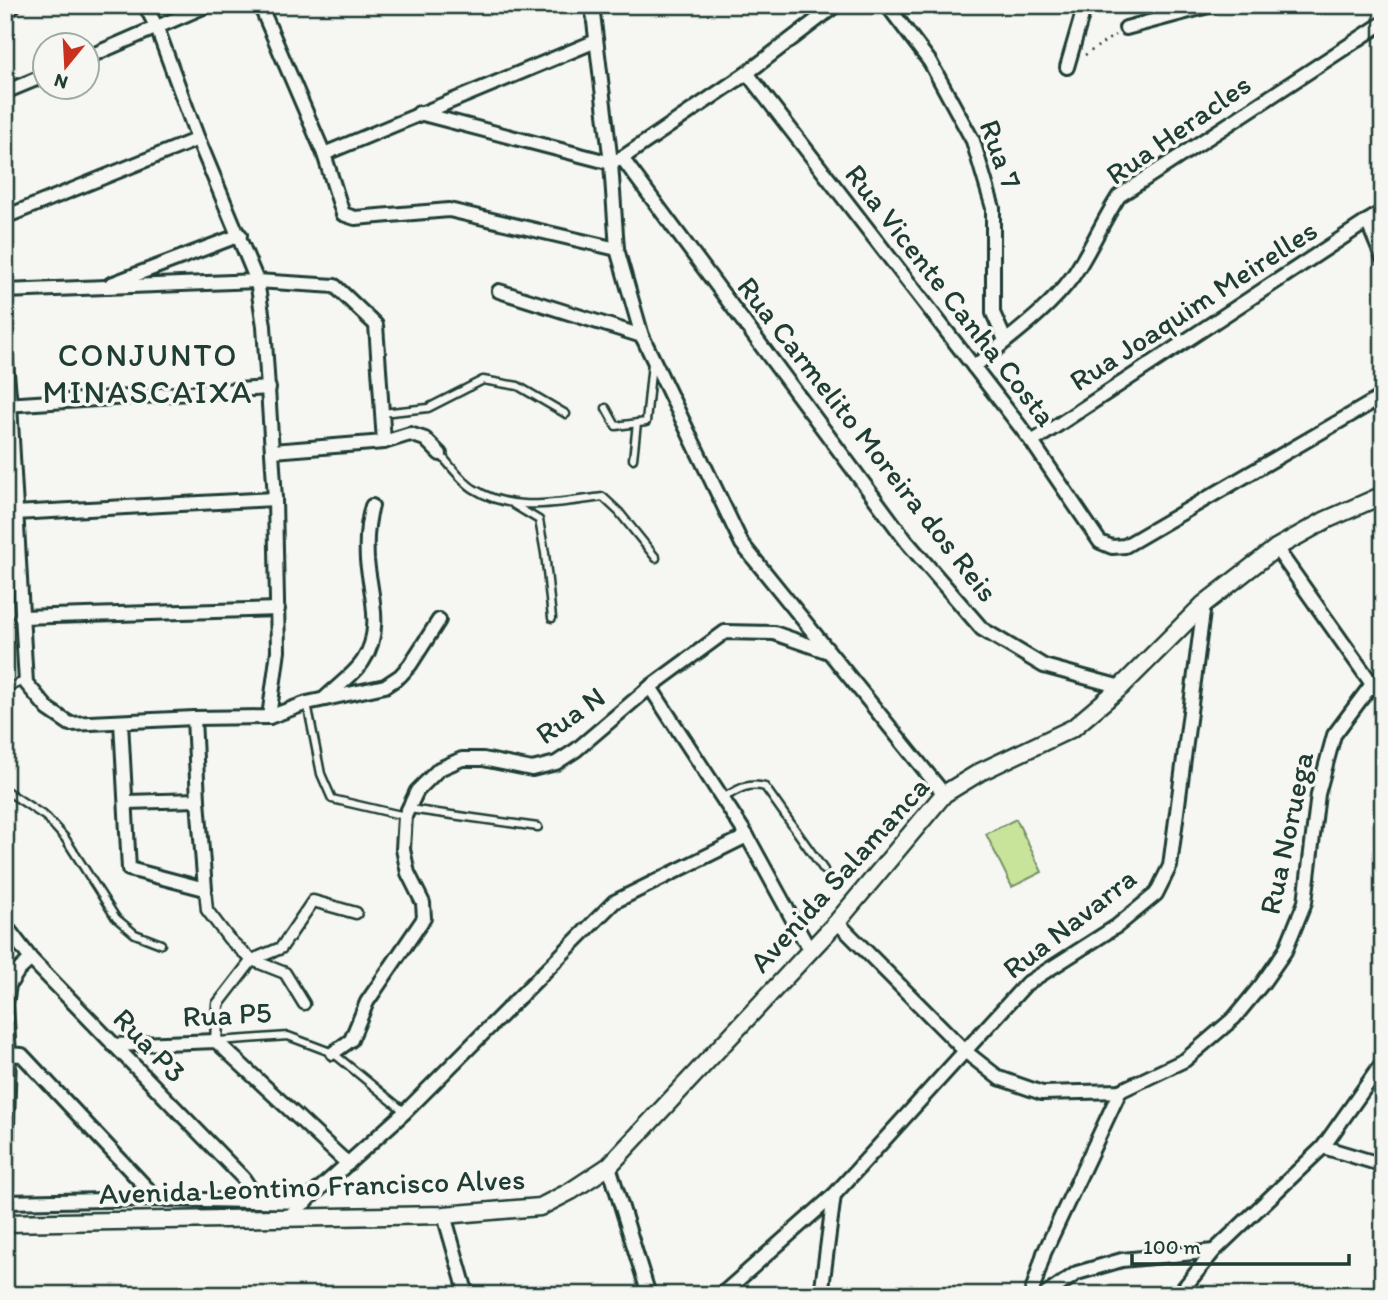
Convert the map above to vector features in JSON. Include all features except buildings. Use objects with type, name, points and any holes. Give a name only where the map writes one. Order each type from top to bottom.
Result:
[{"type":"street","points":[[5,15],[14,5]]},
{"type":"street","points":[[145,5],[157,28],[198,139],[257,281],[264,326],[275,499],[278,651],[269,717]]},
{"type":"street","points":[[102,51],[208,5]]},
{"type":"street","points":[[260,5],[324,154],[343,214],[355,218],[449,210],[617,249]]},
{"type":"street","points":[[592,5],[617,161],[617,249],[642,336],[742,544],[944,794]]},
{"type":"street","points":[[419,113],[617,161],[747,73],[836,5]]},
{"type":"street","name":"Rua 7","points":[[887,5],[930,62],[973,141],[993,208],[993,313],[1005,340]]},
{"type":"street","points":[[1067,67],[1085,5]]},
{"type":"street","points":[[1126,28],[1212,5]]},
{"type":"street","name":"Rua Heracles","points":[[974,367],[1050,301],[1073,275],[1119,196],[1383,23]]},
{"type":"street","points":[[324,154],[596,41]]},
{"type":"street","name":"Rua Vicente Canha Costa","points":[[747,73],[1032,442],[1100,542],[1112,547],[1125,546],[1383,396]]},
{"type":"street","points":[[5,92],[32,81]]},
{"type":"street","points":[[5,218],[198,139]]},
{"type":"street","name":"Rua Carmelito Moreira dos Reis","points":[[617,161],[907,542],[982,629],[1044,666],[1121,687]]},
{"type":"street","name":"Rua Joaquim Meirelles","points":[[1032,442],[1383,211]]},
{"type":"street","points":[[1367,221],[1383,258]]},
{"type":"street","points":[[101,288],[240,235]]},
{"type":"street","points":[[5,291],[257,281],[335,286],[376,325],[384,442]]},
{"type":"street","points":[[499,291],[642,336]]},
{"type":"street","points":[[5,354],[10,514],[26,680],[48,709],[70,724],[269,717],[307,703],[385,686],[400,676],[410,664],[439,620]]},
{"type":"street","points":[[8,405],[269,388]]},
{"type":"street","points":[[273,451],[384,442],[410,434],[425,439],[440,454]]},
{"type":"street","name":"Avenida Salamanca","points":[[609,1166],[837,922],[944,794],[980,772],[1073,728],[1121,687],[1204,604],[1276,548],[1326,520],[1383,495]]},
{"type":"street","points":[[10,514],[275,499]]},
{"type":"street","points":[[324,699],[363,661],[373,635],[375,607],[368,560],[367,524],[372,506]]},
{"type":"street","points":[[1276,548],[1377,682]]},
{"type":"street","name":"Rua Navarra","points":[[721,1295],[835,1195],[1026,984],[1117,926],[1156,894],[1170,866],[1204,604]]},
{"type":"street","points":[[22,617],[278,609]]},
{"type":"street","name":"Rua N","points":[[406,812],[417,791],[439,769],[462,760],[484,759],[532,769],[556,763],[576,751],[650,687],[725,632],[774,633],[827,651]]},
{"type":"street","name":"Rua Noruega","points":[[837,922],[967,1052],[999,1078],[1042,1093],[1120,1091],[1185,1060],[1234,1017],[1285,951],[1305,902],[1318,794],[1335,735],[1377,682]]},
{"type":"street","points":[[650,687],[747,836],[810,951]]},
{"type":"street","points":[[194,718],[207,910],[229,939],[251,961],[285,973],[304,1004]]},
{"type":"street","points":[[121,722],[129,869],[205,889]]},
{"type":"street","points":[[126,802],[198,800]]},
{"type":"street","points":[[333,1053],[351,1040],[367,1002],[424,918],[423,903],[408,873],[403,849],[406,812]]},
{"type":"street","points":[[285,1220],[405,1112],[614,902],[747,836]]},
{"type":"street","points":[[348,1164],[216,1041],[218,1004],[251,961],[281,948],[313,901],[356,913]]},
{"type":"street","name":"Rua P3","points":[[5,925],[31,959],[243,1178],[258,1200]]},
{"type":"street","points":[[5,1200],[6,1004],[9,985],[18,971],[31,959]]},
{"type":"street","name":"Rua P5","points":[[113,1045],[216,1041]]},
{"type":"street","points":[[7,1054],[22,1055],[157,1199]]},
{"type":"street","points":[[1178,1295],[1214,1251],[1323,1147],[1383,1062]]},
{"type":"street","points":[[1031,1295],[1044,1253],[1120,1091]]},
{"type":"street","points":[[1323,1147],[1383,1165]]},
{"type":"street","points":[[609,1166],[649,1295]]},
{"type":"street","name":"Avenida Leontino Francisco Alves","points":[[5,1222],[285,1220],[444,1215],[540,1207],[609,1166]]},
{"type":"street","points":[[821,1295],[835,1195]]},
{"type":"street","name":"Avenida Leontino Francisco Alves","points":[[5,1200],[306,1202]]},
{"type":"street","points":[[444,1215],[467,1295]]},
{"type":"street","points":[[1045,1295],[1077,1273],[1122,1260],[1214,1251]]},
{"type":"lane","points":[[606,408],[616,426],[646,422],[653,358]]},
{"type":"lane","points":[[382,414],[428,408],[483,380],[518,386],[566,414]]},
{"type":"lane","points":[[633,459],[637,424]]},
{"type":"lane","points":[[440,454],[471,488],[489,497],[511,503],[542,504],[603,497],[619,512],[656,558]]},
{"type":"lane","points":[[511,503],[539,520],[552,618]]},
{"type":"lane","points":[[5,689],[26,680]]},
{"type":"lane","points":[[307,703],[321,774],[332,799],[406,812],[538,828]]},
{"type":"lane","points":[[723,798],[741,787],[755,784],[765,787],[824,870]]},
{"type":"lane","points":[[5,790],[46,817],[59,831],[116,918],[135,934],[161,944]]},
{"type":"lane","name":"Rua P5","points":[[216,1041],[288,1036],[333,1053],[405,1112]]},
{"type":"path","points":[[1067,67],[1126,28]]},
{"type":"green space","points":[[1016,819],[1042,872],[1012,887],[986,834]]},
{"type":"district","name":"CONJUNTO MINASCAIXA","points":[[148,374]]}]
